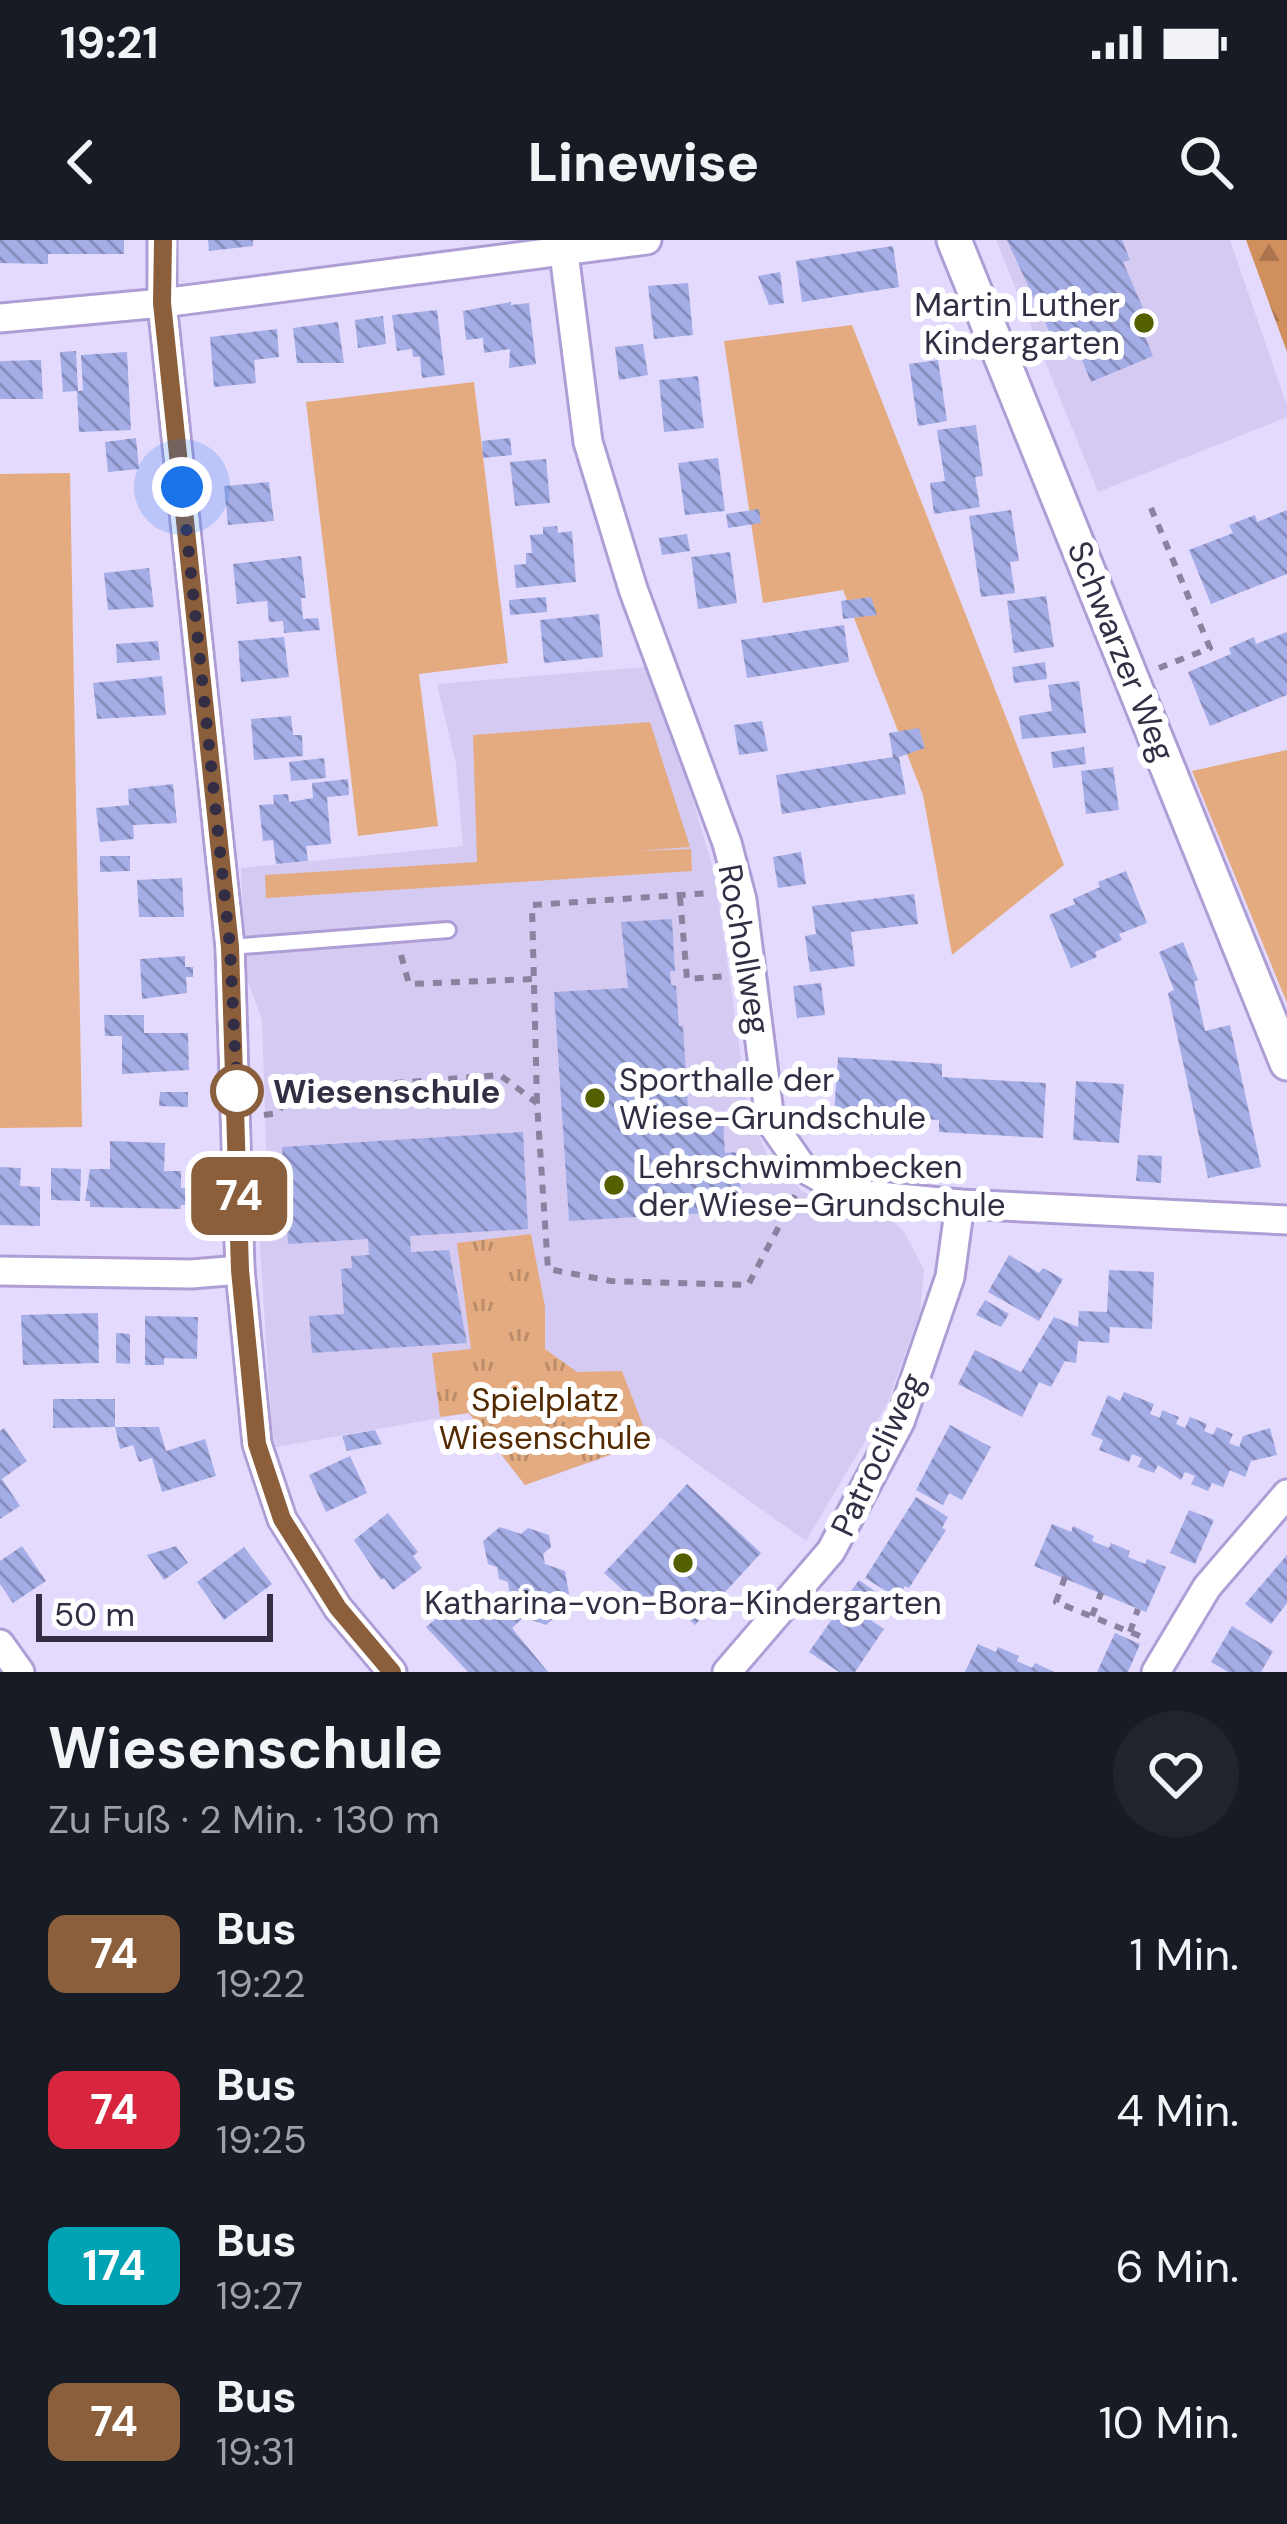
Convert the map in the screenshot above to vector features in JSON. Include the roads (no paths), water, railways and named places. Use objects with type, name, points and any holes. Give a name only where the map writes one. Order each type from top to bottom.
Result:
[{"type":"street","points":[[163,240],[162,303],[230,947],[240,1270],[257,1444],[282,1519],[338,1608],[392,1672]]},
{"type":"street","points":[[0,318],[162,303],[647,240]]},
{"type":"street","name":"Schwarzer Weg","points":[[955,240],[1287,1064]]},
{"type":"street","name":"Rochollweg","points":[[564,253],[588,442],[632,589],[727,843],[739,890],[770,1121],[802,1167],[848,1193],[960,1204]]},
{"type":"street","points":[[960,1204],[1287,1220]]},
{"type":"street","name":"Patrocliweg","points":[[727,1672],[831,1551],[900,1422],[950,1277],[960,1204]]},
{"type":"street","points":[[0,1271],[191,1274],[240,1270]]},
{"type":"street","points":[[1163,1660],[1207,1587],[1287,1494]]},
{"type":"street","points":[[0,1644],[20,1672]]},
{"type":"lane","points":[[230,947],[448,930]]},
{"type":"place","name":"Martin Luther Kindergarten","points":[[1144,323]]},
{"type":"place","name":"Wiesenschule","points":[[237,1091]]},
{"type":"place","name":"Sporthalle der Wiese-Grundschule","points":[[595,1098]]},
{"type":"place","name":"Lehrschwimmbecken der Wiese-Grundschule","points":[[614,1185]]},
{"type":"place","name":"Katharina-von-Bora-Kindergarten","points":[[683,1563]]},
{"type":"park label","name":"Spielplatz Wiesenschule","points":[[545,1418]]}]
